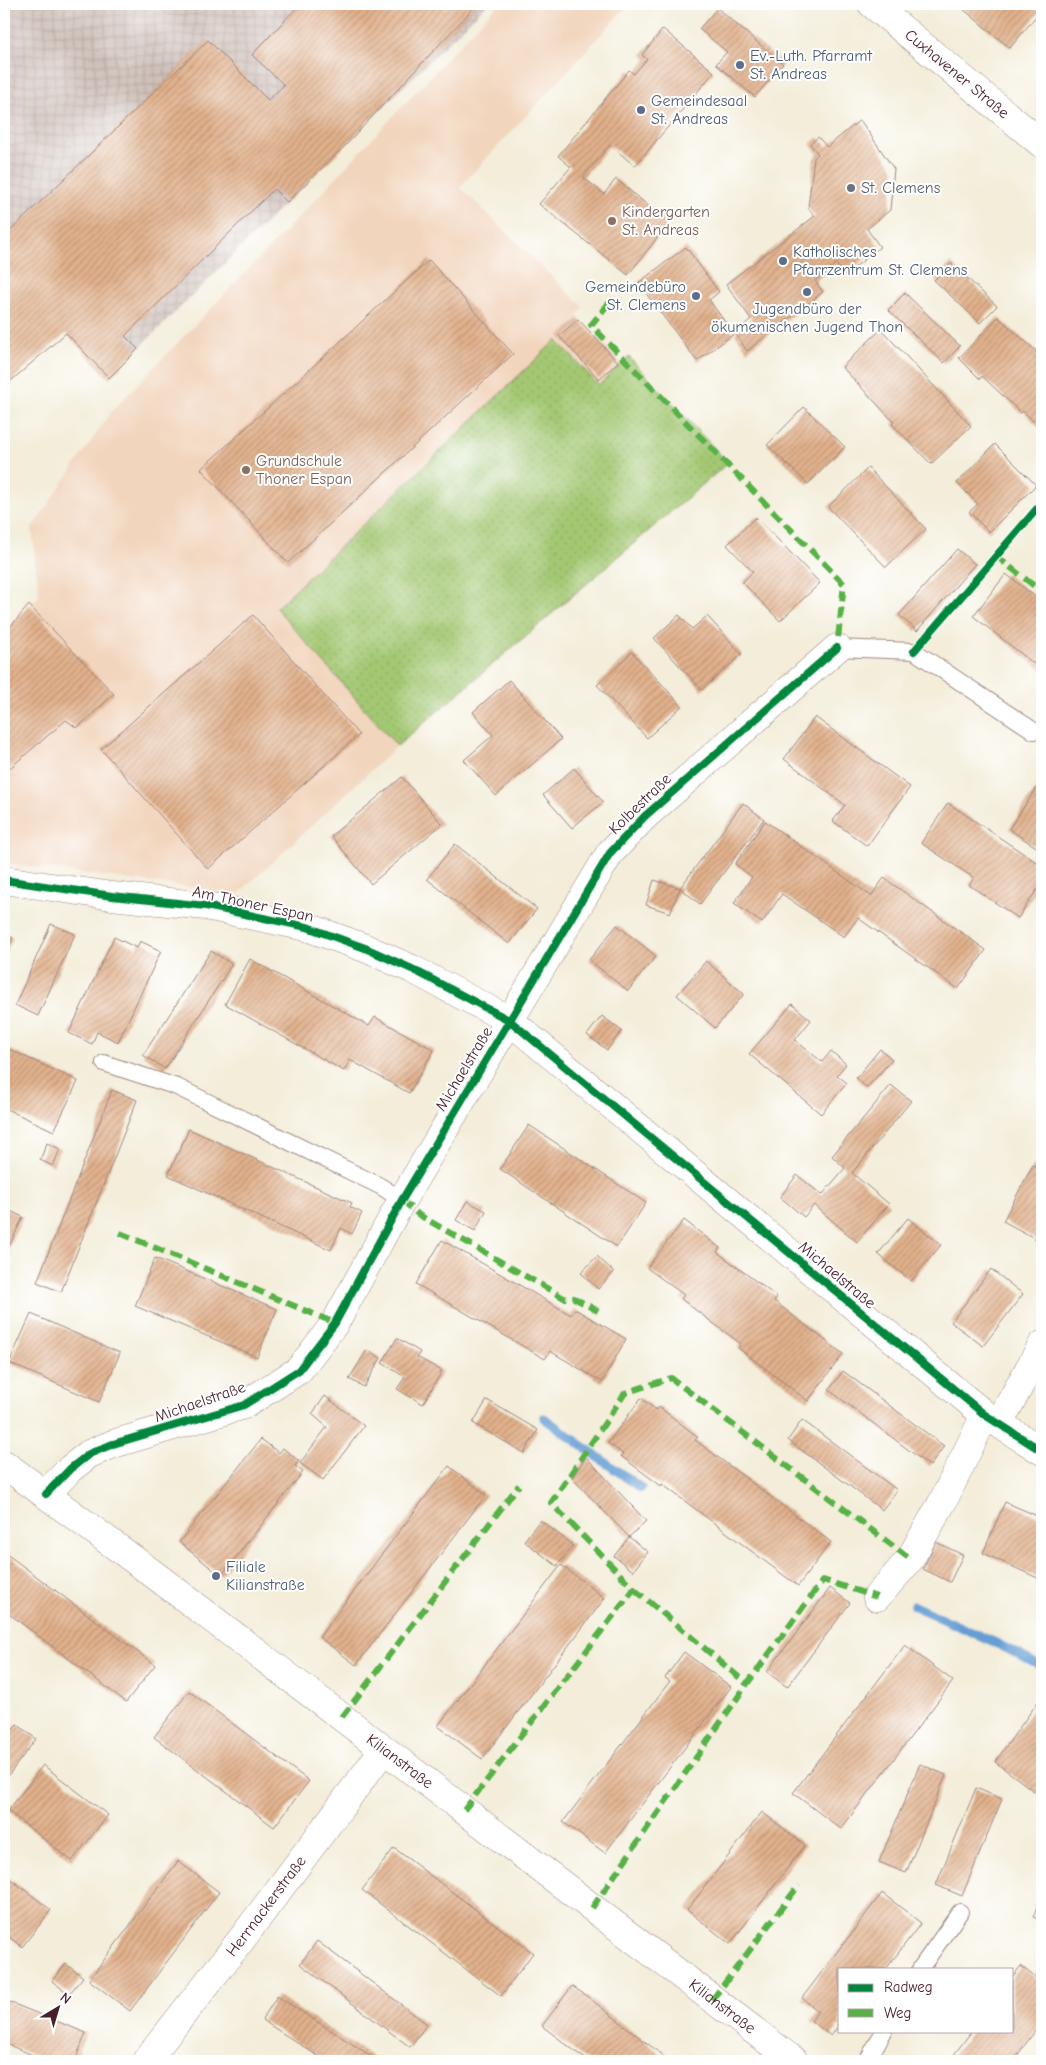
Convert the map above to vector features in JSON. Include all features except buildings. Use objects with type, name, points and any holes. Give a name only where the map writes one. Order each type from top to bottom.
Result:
[{"type":"street","name":"Cuxhavener Straße","points":[[872,4],[1042,144]]},
{"type":"street","name":"Kolbestraße","points":[[509,1020],[610,853],[645,816],[837,648]]},
{"type":"street","name":"Am Thoner Espan","points":[[4,880],[112,896],[206,906],[307,927],[365,948],[412,969],[509,1020]]},
{"type":"street","name":"Michaelstraße","points":[[46,1494],[70,1469],[88,1454],[113,1444],[244,1405],[299,1370],[335,1323],[402,1200],[509,1020],[992,1419],[1042,1451]]},
{"type":"street","points":[[877,1597],[910,1560],[992,1419],[1042,1345]]},
{"type":"street","name":"Kilianstraße","points":[[4,1464],[384,1749],[794,2061]]},
{"type":"street","name":"Herrnackerstraße","points":[[146,2061],[241,1940],[384,1749]]},
{"type":"lane","points":[[837,648],[914,651],[1034,731]]},
{"type":"lane","points":[[104,1062],[177,1087],[380,1186],[402,1200]]},
{"type":"lane","points":[[921,1968],[960,1912]]},
{"type":"lane","points":[[867,2061],[883,2032]]},
{"type":"shaded area","points":[[4,4],[487,4],[109,378],[66,333],[4,387]]},
{"type":"shaded area","name":"Grundschule Thoner Espan","points":[[498,4],[629,4],[460,187],[583,307],[577,316],[622,364],[599,385],[556,340],[277,608],[397,746],[238,894],[4,863],[4,632],[39,596],[32,528],[111,412],[300,216]]},
{"type":"green space","points":[[556,340],[599,385],[629,357],[728,463],[397,746],[276,608]]},
{"type":"waterway","points":[[544,1418],[641,1488]]},
{"type":"waterway","points":[[914,1606],[994,1642],[1042,1667]]},
{"type":"marked path","points":[[609,303],[591,325],[844,584],[837,648]]},
{"type":"marked path","points":[[996,556],[1042,592]]},
{"type":"marked path","points":[[402,1200],[419,1215],[564,1298],[574,1298],[598,1311]]},
{"type":"marked path","points":[[120,1233],[335,1323]]},
{"type":"marked path","points":[[464,1810],[634,1589],[551,1503],[625,1393],[671,1378],[910,1559]]},
{"type":"marked path","points":[[342,1717],[519,1485]]},
{"type":"marked path","points":[[592,1908],[747,1684],[823,1580],[877,1597]]},
{"type":"marked path","points":[[634,1589],[747,1684]]},
{"type":"marked path","points":[[712,2000],[799,1885]]},
{"type":"cycle path","points":[[914,651],[1042,503]]},
{"type":"cycle path","points":[[46,1494],[70,1469],[89,1454],[113,1444],[244,1405],[299,1370],[335,1323],[402,1200],[610,853],[645,816],[837,648]]},
{"type":"cycle path","points":[[4,880],[112,896],[206,906],[307,927],[365,948],[412,969],[509,1020],[985,1415],[1042,1451]]},
{"type":"place","name":"Ev.-Luth. Pfarramt St. Andreas","points":[[740,65]]},
{"type":"place","name":"Gemeindesaal St. Andreas","points":[[641,110]]},
{"type":"place","name":"St. Clemens","points":[[851,188]]},
{"type":"place","name":"Kindergarten St. Andreas","points":[[612,221]]},
{"type":"place","name":"Katholisches Pfarrzentrum St. Clemens","points":[[783,261]]},
{"type":"place","name":"Jugendbüro der ökumenischen Jugend Thon","points":[[807,292]]},
{"type":"place","name":"Gemeindebüro St. Clemens","points":[[696,296]]},
{"type":"place","name":"Grundschule Thoner Espan","points":[[246,470]]},
{"type":"place","name":"Filiale Kilianstraße","points":[[216,1576]]}]
